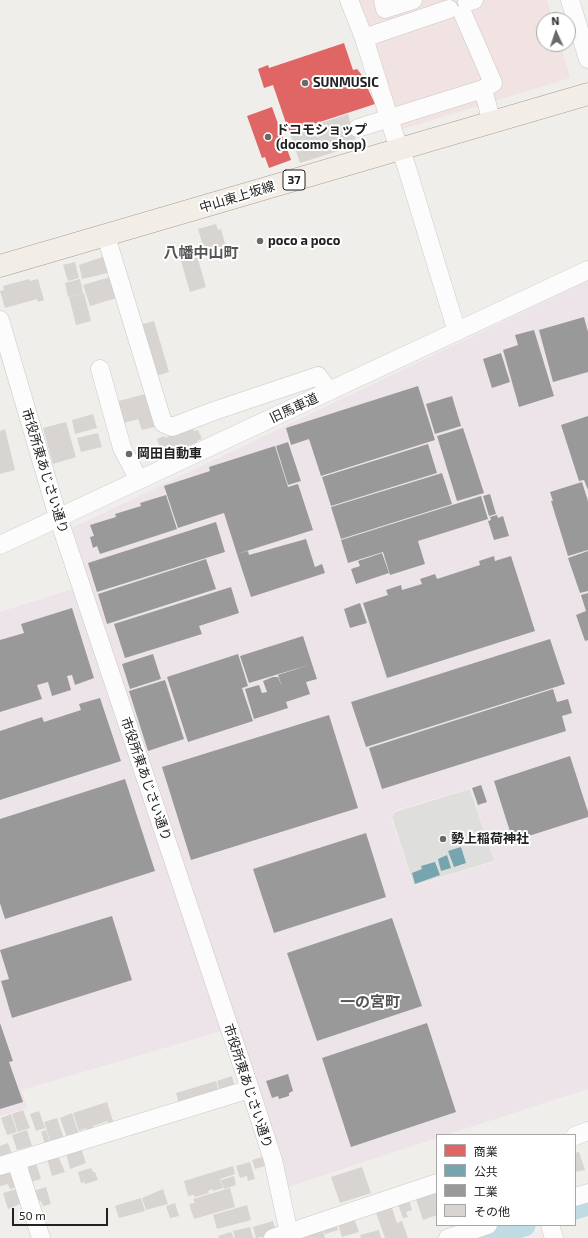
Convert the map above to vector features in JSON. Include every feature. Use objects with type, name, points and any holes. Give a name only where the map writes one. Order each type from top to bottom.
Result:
[{"type":"main road","name":"中山東上坂線","points":[[0,266],[588,94]]},
{"type":"street","points":[[349,0],[364,38],[388,118],[400,148],[457,332]]},
{"type":"street","points":[[383,0],[386,9],[413,0]]},
{"type":"street","points":[[570,0],[588,59]]},
{"type":"street","points":[[358,128],[483,89],[493,83],[461,4],[364,38]]},
{"type":"street","points":[[483,89],[492,123]]},
{"type":"street","points":[[106,236],[163,423],[172,427],[318,376],[329,391]]},
{"type":"street","name":"旧馬車道","points":[[0,545],[588,270]]},
{"type":"street","name":"市役所東あじさい通り","points":[[0,320],[58,517],[250,1089],[272,1160],[284,1236]]},
{"type":"street","points":[[100,369],[122,448],[139,480]]},
{"type":"street","points":[[42,1238],[8,1164],[250,1089]]},
{"type":"street","points":[[576,1136],[588,1131]]},
{"type":"street","points":[[284,1236],[436,1183]]},
{"type":"street","points":[[576,1197],[588,1193]]},
{"type":"street","points":[[550,1226],[554,1238]]},
{"type":"street","points":[[448,1238],[483,1230]]},
{"type":"shaded area","points":[[354,0],[547,0],[551,12],[536,12],[536,52],[562,52],[570,78],[400,130]]},
{"type":"shaded area","points":[[588,281],[588,1089],[449,1134],[436,1134],[436,1138],[288,1187],[72,528]],"holes":[[[471,788],[494,862],[414,886],[391,818],[394,811]]]},
{"type":"shaded area","points":[[72,589],[222,1031],[22,1090],[27,1108],[0,1116],[0,612]]},
{"type":"shaded area","name":"勢上稲荷神社","points":[[470,789],[494,861],[414,885],[392,817],[395,812]]},
{"type":"building: 商業","points":[[344,43],[353,70],[357,69],[361,74],[375,104],[289,132],[273,85],[264,88],[258,69],[268,65],[269,68]]},
{"type":"building: 商業","name":"ドコモショップ (docomo shop)","points":[[272,107],[291,160],[269,168],[265,157],[262,158],[247,116]]},
{"type":"building: 公共","points":[[461,847],[466,863],[454,867],[448,851]]},
{"type":"building: 公共","points":[[447,855],[451,868],[441,871],[438,859]]},
{"type":"building: 公共","points":[[435,862],[440,875],[415,884],[412,873],[422,869],[421,866]]},
{"type":"building: 工業","points":[[584,317],[588,332],[588,372],[553,382],[539,330]]},
{"type":"building: 工業","points":[[534,330],[554,396],[519,407],[503,350],[518,345],[515,335]]},
{"type":"building: 工業","points":[[501,353],[510,382],[492,388],[483,359]]},
{"type":"building: 工業","points":[[418,386],[435,440],[321,476],[309,439],[291,445],[286,428]]},
{"type":"building: 工業","points":[[452,396],[461,426],[435,434],[426,404]]},
{"type":"building: 工業","points":[[588,416],[588,490],[584,480],[579,481],[561,425]]},
{"type":"building: 工業","points":[[463,428],[484,493],[457,501],[437,436]]},
{"type":"building: 工業","points":[[288,442],[301,481],[288,485],[276,446]]},
{"type":"building: 工業","points":[[428,444],[437,473],[331,506],[322,477]]},
{"type":"building: 工業","points":[[275,446],[288,487],[298,484],[313,530],[237,554],[224,513],[178,528],[164,486],[210,471],[209,467]]},
{"type":"building: 工業","points":[[442,473],[452,504],[341,539],[331,507]]},
{"type":"building: 工業","points":[[582,482],[588,501],[588,550],[568,556],[551,501],[553,501],[550,492]]},
{"type":"building: 工業","points":[[490,494],[496,514],[489,516],[483,496]]},
{"type":"building: 工業","points":[[166,495],[177,529],[100,554],[97,546],[93,548],[90,537],[94,536],[90,525],[116,517],[115,514],[141,506],[140,503]]},
{"type":"building: 工業","points":[[481,496],[488,519],[418,541],[425,564],[390,575],[383,552],[348,563],[341,540]]},
{"type":"building: 工業","points":[[497,515],[498,518],[503,516],[509,536],[494,540],[488,521],[491,520],[490,517]]},
{"type":"building: 工業","points":[[216,522],[225,552],[97,592],[88,563]]},
{"type":"building: 工業","points":[[306,539],[315,567],[322,564],[325,573],[251,597],[237,554],[248,551],[249,555]]},
{"type":"building: 工業","points":[[588,551],[588,591],[580,593],[568,558]]},
{"type":"building: 工業","points":[[382,553],[389,573],[356,584],[351,569],[360,566],[358,561]]},
{"type":"building: 工業","points":[[494,556],[495,561],[511,556],[535,631],[387,678],[363,603],[388,595],[386,590],[401,585],[402,590],[422,584],[420,579],[435,574],[437,579],[480,565],[479,561]]},
{"type":"building: 工業","points":[[206,559],[216,589],[107,624],[98,594]]},
{"type":"building: 工業","points":[[231,587],[239,613],[199,626],[202,634],[125,658],[114,624]]},
{"type":"building: 工業","points":[[588,593],[588,640],[585,641],[576,615],[586,611],[581,595]]},
{"type":"building: 工業","points":[[360,603],[367,623],[350,628],[344,609]]},
{"type":"building: 工業","points":[[72,608],[94,678],[75,685],[72,675],[67,676],[71,690],[52,696],[48,682],[37,685],[42,699],[0,712],[0,640],[24,633],[21,624]]},
{"type":"building: 工業","points":[[303,636],[312,664],[249,683],[240,656]]},
{"type":"building: 工業","points":[[550,639],[565,684],[366,747],[351,702]]},
{"type":"building: 工業","points":[[153,654],[161,679],[130,689],[122,664]]},
{"type":"building: 工業","points":[[238,654],[248,686],[242,688],[253,721],[188,742],[167,677]]},
{"type":"building: 工業","points":[[312,664],[317,679],[306,682],[310,694],[286,702],[288,708],[254,719],[245,689],[259,685],[262,693],[267,692],[263,681],[273,677],[278,677],[282,687],[278,675]]},
{"type":"building: 工業","points":[[165,680],[184,739],[148,751],[129,691]]},
{"type":"building: 工業","points":[[553,689],[557,702],[568,699],[572,713],[562,716],[566,731],[382,789],[369,748]]},
{"type":"building: 工業","points":[[100,698],[121,761],[0,800],[0,731],[42,717],[44,722],[81,710],[79,704]]},
{"type":"building: 工業","points":[[329,715],[358,808],[191,860],[162,767]]},
{"type":"building: 工業","points":[[570,756],[588,812],[588,817],[513,841],[494,781]]},
{"type":"building: 工業","points":[[125,779],[155,871],[5,919],[0,903],[0,819]]},
{"type":"building: 工業","points":[[481,785],[487,802],[478,805],[472,788]]},
{"type":"building: 工業","points":[[366,833],[386,897],[274,933],[253,869]]},
{"type":"building: 工業","points":[[112,916],[132,980],[12,1018],[1,981],[9,979],[0,950]]},
{"type":"building: 工業","points":[[392,918],[422,1006],[317,1041],[287,953]]},
{"type":"building: 工業","points":[[0,1023],[13,1061],[9,1062],[23,1102],[0,1109]]},
{"type":"building: 工業","points":[[427,1023],[456,1112],[351,1147],[322,1058]]},
{"type":"building: 工業","points":[[288,1074],[293,1091],[289,1093],[289,1096],[279,1099],[278,1096],[272,1098],[266,1081]]},
{"type":"building: その他","points":[[348,114],[357,145],[300,163],[290,133]]},
{"type":"building: その他","points":[[216,224],[218,230],[221,229],[225,244],[222,245],[223,248],[205,253],[198,229]]},
{"type":"building: その他","points":[[108,255],[112,272],[82,279],[79,265]]},
{"type":"building: その他","points":[[197,256],[206,287],[190,292],[181,261]]},
{"type":"building: その他","points":[[75,262],[79,278],[68,281],[63,265]]},
{"type":"building: その他","points":[[113,276],[120,297],[90,306],[83,285]]},
{"type":"building: その他","points":[[29,279],[30,281],[38,279],[44,300],[38,302],[37,299],[5,308],[0,291],[4,290],[3,286]]},
{"type":"building: その他","points":[[80,279],[83,293],[68,297],[65,283]]},
{"type":"building: その他","points":[[84,293],[91,321],[76,325],[69,297]]},
{"type":"building: その他","points":[[154,321],[169,372],[156,376],[139,325]]},
{"type":"building: その他","points":[[145,394],[147,400],[150,399],[158,426],[142,430],[138,419],[121,424],[115,402]]},
{"type":"building: その他","points":[[93,414],[97,428],[75,434],[72,420]]},
{"type":"building: その他","points":[[66,422],[76,457],[53,464],[43,428]]},
{"type":"building: その他","points":[[192,427],[194,431],[198,430],[202,439],[163,456],[157,439],[164,436],[165,438]]},
{"type":"building: その他","points":[[5,429],[15,470],[0,474],[0,431]]},
{"type":"building: その他","points":[[98,433],[102,447],[81,452],[77,438]]},
{"type":"building: その他","points":[[232,1076],[235,1087],[220,1092],[217,1081]]},
{"type":"building: その他","points":[[216,1081],[219,1093],[179,1104],[176,1093]]},
{"type":"building: その他","points":[[107,1102],[114,1124],[109,1126],[108,1121],[93,1126],[94,1130],[88,1132],[86,1128],[79,1131],[73,1113]]},
{"type":"building: その他","points":[[23,1110],[30,1128],[18,1132],[12,1114]]},
{"type":"building: その他","points":[[39,1111],[45,1128],[36,1131],[30,1114]]},
{"type":"building: その他","points":[[72,1113],[79,1134],[67,1138],[60,1118]]},
{"type":"building: その他","points":[[11,1114],[17,1132],[7,1135],[1,1118]]},
{"type":"building: その他","points":[[57,1118],[64,1139],[51,1143],[44,1122]]},
{"type":"building: その他","points":[[27,1130],[32,1146],[17,1150],[12,1135]]},
{"type":"building: その他","points":[[46,1130],[50,1142],[45,1144],[41,1132]]},
{"type":"building: その他","points":[[8,1143],[12,1154],[0,1157],[0,1146]]},
{"type":"building: その他","points":[[81,1148],[86,1163],[70,1169],[66,1153]]},
{"type":"building: その他","points":[[579,1152],[585,1170],[576,1172],[576,1153]]},
{"type":"building: その他","points":[[58,1156],[65,1172],[52,1176],[47,1159]]},
{"type":"building: その他","points":[[262,1157],[265,1166],[255,1169],[252,1160]]},
{"type":"building: その他","points":[[250,1162],[255,1179],[248,1181],[247,1176],[240,1178],[236,1166]]},
{"type":"building: その他","points":[[36,1163],[41,1179],[27,1183],[23,1171],[29,1169],[28,1165]]},
{"type":"building: その他","points":[[233,1166],[235,1174],[220,1179],[223,1188],[213,1191],[213,1189],[208,1191],[209,1193],[195,1197],[194,1195],[188,1196],[184,1181]]},
{"type":"building: その他","points":[[362,1167],[371,1193],[340,1203],[331,1177]]},
{"type":"building: その他","points":[[91,1168],[93,1172],[95,1172],[98,1180],[85,1184],[84,1182],[81,1183],[78,1172]]},
{"type":"building: その他","points":[[12,1170],[17,1187],[10,1189],[8,1184],[0,1186],[0,1174]]},
{"type":"building: その他","points":[[234,1176],[236,1185],[224,1189],[221,1180]]},
{"type":"building: その他","points":[[46,1187],[51,1204],[43,1206],[41,1201],[34,1203],[30,1192]]},
{"type":"building: その他","points":[[230,1188],[235,1207],[194,1219],[189,1204],[195,1203],[193,1199]]},
{"type":"building: その他","points":[[17,1189],[22,1203],[8,1209],[3,1193]]},
{"type":"building: その他","points":[[163,1189],[168,1204],[146,1210],[142,1198]]},
{"type":"building: その他","points":[[436,1193],[436,1215],[423,1220],[416,1199]]},
{"type":"building: その他","points":[[141,1198],[145,1211],[119,1218],[115,1206]]},
{"type":"building: その他","points":[[409,1200],[412,1210],[406,1212],[408,1217],[403,1218],[398,1204]]},
{"type":"building: その他","points":[[175,1203],[179,1216],[170,1218],[166,1206]]},
{"type":"building: その他","points":[[247,1205],[251,1220],[217,1229],[213,1215]]},
{"type":"building: その他","points":[[391,1205],[397,1223],[402,1221],[408,1238],[385,1238],[375,1210]]},
{"type":"building: その他","points":[[354,1218],[359,1232],[342,1237],[338,1224]]},
{"type":"building: その他","points":[[273,1221],[277,1234],[256,1238],[253,1227]]},
{"type":"building: その他","points":[[336,1223],[338,1230],[325,1234],[323,1227]]},
{"type":"building: その他","points":[[250,1227],[253,1238],[235,1238],[233,1231]]},
{"type":"building: その他","points":[[323,1230],[325,1238],[300,1238]]},
{"type":"building: その他","points":[[379,1230],[381,1238],[361,1238],[360,1235]]},
{"type":"building: その他","points":[[231,1232],[234,1238],[219,1238],[218,1236]]},
{"type":"waterway","points":[[576,1208],[588,1204]]},
{"type":"waterway","points":[[491,1235],[521,1226]]},
{"type":"place","name":"SUNMUSIC","points":[[305,83]]},
{"type":"place","name":"ドコモショップ (docomo shop)","points":[[268,137]]},
{"type":"place","name":"poco a poco","points":[[260,241]]},
{"type":"place","name":"岡田自動車","points":[[129,454]]},
{"type":"place","name":"勢上稲荷神社","points":[[443,839]]},
{"type":"district","name":"八幡中山町","points":[[201,253]]},
{"type":"district","name":"一の宮町","points":[[370,1002]]}]
